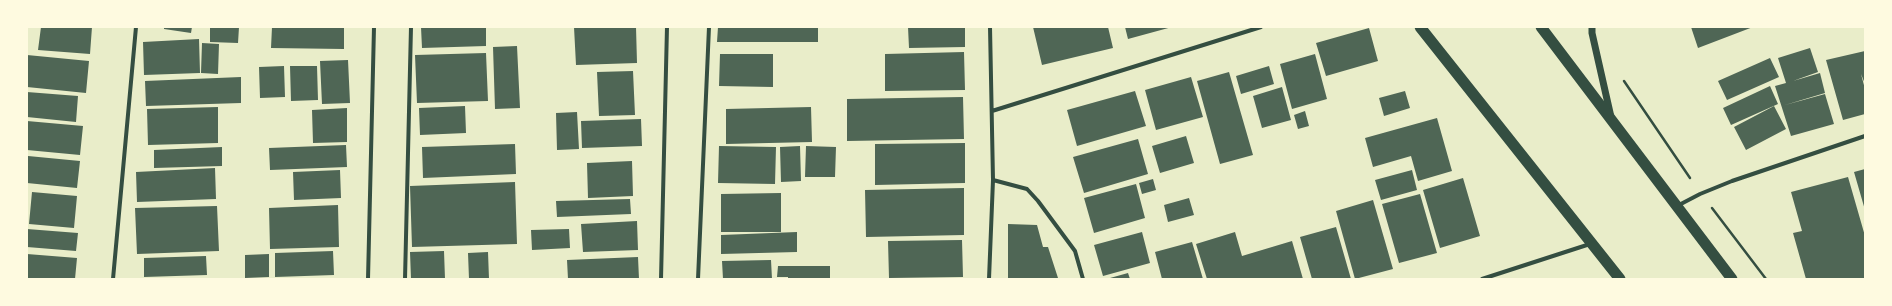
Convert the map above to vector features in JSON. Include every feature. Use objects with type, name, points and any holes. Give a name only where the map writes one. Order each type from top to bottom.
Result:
[{"type":"highway","points":[[1420,27],[1620,279]]},
{"type":"highway","points":[[1541,27],[1732,279]]},
{"type":"street","points":[[113,279],[136,27]]},
{"type":"street","points":[[368,279],[374,27]]},
{"type":"street","points":[[405,279],[411,27]]},
{"type":"street","points":[[661,279],[667,27]]},
{"type":"street","points":[[698,279],[708,27]]},
{"type":"street","points":[[988,279],[993,180],[990,27]]},
{"type":"street","points":[[992,111],[1261,27]]},
{"type":"street","points":[[1592,27],[1592,33],[1611,119]]},
{"type":"street","points":[[1676,206],[1700,194],[1865,136]]},
{"type":"street","points":[[993,180],[1027,189],[1038,201],[1075,251],[1083,279]]},
{"type":"street","points":[[1482,279],[1592,244]]},
{"type":"path","points":[[1622,78],[1700,194],[1766,279]]},
{"type":"building","points":[[41,27],[92,27],[90,54],[38,50]]},
{"type":"building","points":[[164,27],[192,27],[191,33],[164,29]]},
{"type":"building","points":[[210,27],[239,27],[238,43],[210,42]]},
{"type":"building","points":[[272,27],[344,27],[344,49],[271,48]]},
{"type":"building","points":[[421,27],[486,27],[486,46],[422,48]]},
{"type":"building","points":[[574,27],[636,27],[637,63],[576,65]]},
{"type":"building","points":[[718,27],[818,27],[818,42],[717,42]]},
{"type":"building","points":[[908,27],[965,27],[965,47],[909,48]]},
{"type":"building","points":[[1033,27],[1108,27],[1113,48],[1042,65]]},
{"type":"building","points":[[1125,27],[1172,27],[1128,39]]},
{"type":"building","points":[[1691,27],[1753,27],[1698,48]]},
{"type":"building","points":[[1369,28],[1378,61],[1326,76],[1316,43]]},
{"type":"building","points":[[199,39],[200,73],[144,75],[143,42]]},
{"type":"building","points":[[202,43],[219,44],[218,74],[201,73]]},
{"type":"building","points":[[517,46],[520,108],[495,109],[493,47]]},
{"type":"building","points":[[1810,48],[1818,72],[1793,81],[1820,73],[1825,93],[1785,105],[1825,94],[1834,124],[1791,136],[1775,86],[1786,83],[1778,58]]},
{"type":"building","points":[[1865,51],[1865,84],[1861,74],[1865,89],[1865,114],[1843,120],[1826,60]]},
{"type":"building","points":[[964,52],[965,90],[885,91],[885,54]]},
{"type":"building","points":[[486,53],[488,101],[417,103],[415,55]]},
{"type":"building","points":[[720,54],[773,54],[773,87],[719,86]]},
{"type":"building","points":[[1315,54],[1327,99],[1292,109],[1280,64]]},
{"type":"building","points":[[27,55],[89,61],[86,93],[27,87]]},
{"type":"building","points":[[1770,58],[1779,77],[1727,100],[1718,81]]},
{"type":"building","points":[[348,60],[350,103],[322,104],[320,61]]},
{"type":"building","points":[[284,66],[285,97],[260,98],[259,67]]},
{"type":"building","points":[[290,66],[317,66],[318,100],[291,101]]},
{"type":"building","points":[[1269,66],[1274,84],[1241,94],[1236,76]]},
{"type":"building","points":[[633,71],[635,115],[599,116],[597,72]]},
{"type":"building","points":[[1229,72],[1253,155],[1220,164],[1197,81]]},
{"type":"building","points":[[241,77],[241,103],[146,106],[145,81]]},
{"type":"building","points":[[1191,77],[1203,117],[1156,130],[1145,90]]},
{"type":"building","points":[[1770,86],[1778,104],[1731,125],[1723,108]]},
{"type":"building","points":[[1282,87],[1291,120],[1262,128],[1253,96]]},
{"type":"building","points":[[1135,91],[1146,126],[1077,146],[1067,110]]},
{"type":"building","points":[[1405,91],[1410,108],[1384,116],[1379,98]]},
{"type":"building","points":[[27,92],[78,96],[76,122],[27,117]]},
{"type":"building","points":[[963,97],[964,139],[847,141],[847,99]]},
{"type":"building","points":[[465,106],[466,133],[420,135],[419,108]]},
{"type":"building","points":[[1774,106],[1786,129],[1746,150],[1734,127]]},
{"type":"building","points":[[218,107],[218,143],[148,145],[147,109]]},
{"type":"building","points":[[811,107],[812,142],[726,144],[726,109]]},
{"type":"building","points":[[347,108],[347,142],[313,143],[312,110]]},
{"type":"building","points":[[1305,111],[1309,126],[1298,129],[1294,115]]},
{"type":"building","points":[[577,112],[579,149],[557,150],[556,113]]},
{"type":"building","points":[[1437,118],[1452,171],[1418,181],[1411,156],[1373,167],[1365,138]]},
{"type":"building","points":[[641,119],[642,146],[582,148],[581,121]]},
{"type":"building","points":[[27,121],[83,126],[80,155],[27,150]]},
{"type":"building","points":[[1186,136],[1194,163],[1160,173],[1152,146]]},
{"type":"building","points":[[1138,139],[1148,174],[1084,193],[1073,157]]},
{"type":"building","points":[[965,143],[965,183],[875,185],[875,144]]},
{"type":"building","points":[[515,144],[516,174],[423,178],[422,147]]},
{"type":"building","points":[[346,145],[347,167],[270,170],[269,148]]},
{"type":"building","points":[[719,146],[776,147],[775,184],[718,183]]},
{"type":"building","points":[[800,146],[801,181],[781,182],[780,147]]},
{"type":"building","points":[[806,146],[836,147],[835,177],[805,177]]},
{"type":"building","points":[[222,147],[222,166],[154,168],[154,150]]},
{"type":"building","points":[[28,156],[80,161],[77,188],[27,183]]},
{"type":"building","points":[[632,161],[633,196],[588,198],[587,163]]},
{"type":"building","points":[[215,168],[216,199],[137,202],[136,172]]},
{"type":"building","points":[[1865,169],[1865,210],[1854,172]]},
{"type":"building","points":[[340,170],[341,198],[294,200],[293,172]]},
{"type":"building","points":[[1412,170],[1417,190],[1381,200],[1375,180]]},
{"type":"building","points":[[1848,177],[1865,236],[1865,279],[1806,279],[1793,233],[1802,231],[1791,192]]},
{"type":"building","points":[[1463,178],[1480,236],[1440,248],[1423,190]]},
{"type":"building","points":[[1153,179],[1156,190],[1142,194],[1139,183]]},
{"type":"building","points":[[515,182],[517,244],[412,247],[410,186]]},
{"type":"building","points":[[1136,184],[1145,218],[1094,233],[1084,198]]},
{"type":"building","points":[[964,188],[964,235],[866,237],[865,190]]},
{"type":"building","points":[[32,192],[77,196],[74,228],[29,224]]},
{"type":"building","points":[[781,193],[781,232],[721,232],[721,194]]},
{"type":"building","points":[[1420,194],[1437,253],[1399,263],[1382,204]]},
{"type":"building","points":[[1189,198],[1194,215],[1168,222],[1164,205]]},
{"type":"building","points":[[630,199],[631,214],[557,217],[556,201]]},
{"type":"building","points":[[1373,200],[1393,269],[1355,279],[1336,211]]},
{"type":"building","points":[[338,205],[339,247],[270,249],[269,208]]},
{"type":"building","points":[[217,206],[219,251],[137,254],[135,208]]},
{"type":"building","points":[[637,221],[638,250],[583,252],[581,224]]},
{"type":"building","points":[[1008,224],[1037,225],[1043,247],[1048,247],[1058,278],[1008,278]]},
{"type":"building","points":[[1336,227],[1351,279],[1312,279],[1300,237]]},
{"type":"building","points":[[27,229],[78,233],[76,251],[27,247]]},
{"type":"building","points":[[569,229],[570,248],[532,250],[531,230]]},
{"type":"building","points":[[797,232],[797,252],[721,254],[721,235]]},
{"type":"building","points":[[1142,232],[1150,263],[1103,276],[1094,245]]},
{"type":"building","points":[[1235,232],[1242,256],[1292,241],[1303,279],[1207,279],[1196,244]]},
{"type":"building","points":[[962,240],[963,277],[889,278],[888,241]]},
{"type":"building","points":[[1192,242],[1203,279],[1162,279],[1155,252]]},
{"type":"building","points":[[333,251],[334,275],[275,277],[275,253]]},
{"type":"building","points":[[444,251],[445,279],[411,279],[410,252]]},
{"type":"building","points":[[488,252],[489,279],[469,279],[468,253]]},
{"type":"building","points":[[27,254],[77,258],[75,279],[27,279]]},
{"type":"building","points":[[269,254],[269,277],[245,278],[245,255]]},
{"type":"building","points":[[206,256],[207,275],[144,277],[144,258]]},
{"type":"building","points":[[638,257],[639,279],[568,279],[567,260]]},
{"type":"building","points":[[771,260],[772,279],[723,279],[722,261]]},
{"type":"building","points":[[778,266],[830,266],[830,279],[788,279],[788,277],[777,277]]},
{"type":"building","points":[[1128,273],[1130,279],[1110,278]]}]
